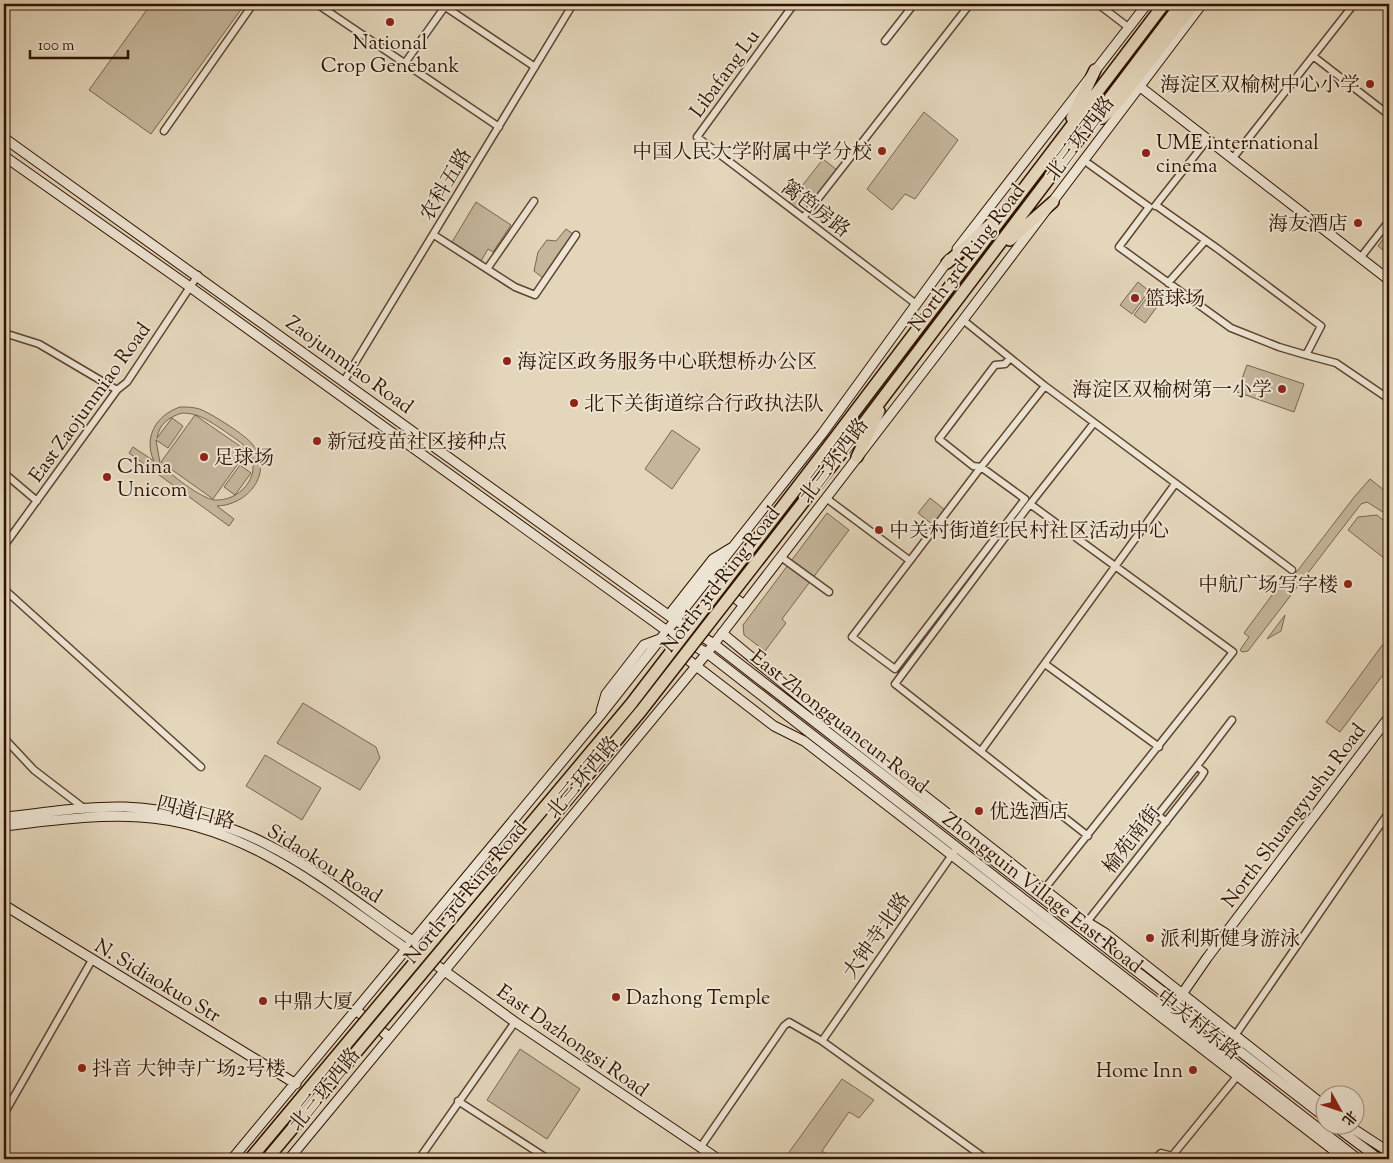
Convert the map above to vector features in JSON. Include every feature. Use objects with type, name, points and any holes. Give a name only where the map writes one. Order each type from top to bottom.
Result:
[{"type":"highway","name":"North 3rd Ring Road","points":[[250,1159],[631,704],[825,452],[1164,4]]},
{"type":"highway","name":"North 3rd Ring Road","points":[[267,1159],[641,711],[836,460],[1181,4]]},
{"type":"highway","points":[[1072,147],[1119,101],[1194,4]]},
{"type":"highway","points":[[1061,141],[1095,70]]},
{"type":"highway","points":[[993,254],[1053,202]]},
{"type":"highway","points":[[946,263],[1010,208]]},
{"type":"highway","points":[[857,458],[889,390]]},
{"type":"street","points":[[164,131],[253,4]]},
{"type":"street","points":[[317,4],[499,126]]},
{"type":"street","name":"农科五路","points":[[344,381],[572,4]]},
{"type":"street","name":"Libafang Lu","points":[[794,4],[697,137],[803,218]]},
{"type":"street","points":[[885,41],[914,4]]},
{"type":"street","points":[[803,218],[970,4]]},
{"type":"street","points":[[1098,4],[1128,27]]},
{"type":"street","name":"北三环西路","points":[[232,1159],[600,717],[606,694],[644,645],[661,639],[667,631],[672,617],[709,578],[822,434],[946,263],[1147,4]]},
{"type":"street","name":"北三环西路","points":[[292,1158],[389,1037],[722,634],[1202,4]]},
{"type":"street","points":[[1233,158],[1354,4]]},
{"type":"street","points":[[405,63],[444,5],[535,67]]},
{"type":"street","points":[[1313,56],[1389,115]]},
{"type":"street","points":[[1139,86],[1389,280]]},
{"type":"street","name":"Zaojunmiao Road","points":[[4,138],[695,632]]},
{"type":"street","points":[[1157,206],[1208,139]]},
{"type":"street","name":"Zaojunmiao Road","points":[[4,156],[190,287],[667,631],[687,642]]},
{"type":"street","points":[[1089,164],[1149,207],[1157,206],[1321,326],[1306,355]]},
{"type":"street","points":[[487,269],[534,201]]},
{"type":"street","points":[[1149,207],[1119,247],[1231,328],[1279,348],[1336,363],[1389,399]]},
{"type":"street","name":"篱笆房路","points":[[803,218],[916,304]]},
{"type":"street","points":[[1360,257],[1389,221]]},
{"type":"street","points":[[434,235],[516,287],[535,295],[576,235]]},
{"type":"street","points":[[1168,283],[1205,241]]},
{"type":"street","name":"East Zaojunmiao Road","points":[[4,546],[117,390],[127,382],[198,275]]},
{"type":"street","points":[[963,320],[1045,386],[1292,570]]},
{"type":"street","points":[[4,333],[46,348],[117,390]]},
{"type":"street","points":[[1010,358],[1006,364],[995,365],[939,438],[973,466],[981,467],[1025,499],[895,669],[852,637],[981,467],[1045,386]]},
{"type":"street","points":[[1088,836],[895,684],[1030,504],[1094,423]]},
{"type":"street","points":[[4,473],[37,501]]},
{"type":"street","points":[[981,751],[1175,484]]},
{"type":"street","points":[[826,498],[910,560]]},
{"type":"street","points":[[1030,504],[1115,568],[1233,652],[1038,897]]},
{"type":"street","points":[[672,617],[713,559],[733,547]]},
{"type":"street","points":[[781,557],[829,592]]},
{"type":"street","points":[[709,578],[744,605]]},
{"type":"street","points":[[4,589],[201,767]]},
{"type":"street","points":[[679,653],[727,592]]},
{"type":"street","name":"East Zhongguancun Road","points":[[695,632],[714,644],[1038,897],[1316,1110]]},
{"type":"street","name":"中关村东路","points":[[722,634],[823,716],[1044,889],[1087,922],[1105,933],[1316,1099]]},
{"type":"street","points":[[661,639],[774,726],[804,741],[954,851]]},
{"type":"street","name":"Zhongguin Village East Road","points":[[687,642],[707,653],[954,851],[1358,1159]]},
{"type":"street","points":[[1045,664],[1159,747]]},
{"type":"street","name":"North Shuangyushu Road","points":[[1173,1001],[1389,717]]},
{"type":"street","points":[[1166,822],[1158,815],[1232,720]]},
{"type":"street","points":[[4,738],[34,770],[85,809]]},
{"type":"street","name":"榆苑南街","points":[[1087,922],[1201,777],[1204,772],[1197,766]]},
{"type":"street","name":"Sidaokou Road","points":[[4,817],[123,807],[162,811],[197,819],[255,838],[288,856],[411,946]]},
{"type":"street","points":[[1229,1044],[1389,812]]},
{"type":"street","name":"四道口路","points":[[4,826],[89,817],[124,816],[151,818],[203,829],[245,843],[283,863],[411,946]]},
{"type":"street","name":"大钟寺北路","points":[[822,1042],[954,851]]},
{"type":"street","points":[[461,885],[493,912]]},
{"type":"street","name":"N. Sidiaokuo Str","points":[[4,905],[296,1084]]},
{"type":"street","name":"East Dazhongsi Road","points":[[411,946],[515,1022],[700,1148],[708,1157],[718,1159]]},
{"type":"street","points":[[4,1114],[92,960]]},
{"type":"street","points":[[357,1011],[389,1037]]},
{"type":"street","points":[[419,1159],[515,1022]]},
{"type":"street","points":[[700,1148],[784,1026],[789,1022],[822,1042],[986,1159]]},
{"type":"street","points":[[1156,1159],[1161,1153],[1172,1156],[1242,1072],[1251,1086],[1345,1159]]},
{"type":"street","points":[[458,1101],[548,1159]]},
{"type":"street","points":[[1348,1136],[1379,1159]]},
{"type":"street","points":[[1364,1136],[1389,1152]]},
{"type":"shaded area","points":[[151,4],[245,4],[151,134],[89,90]]},
{"type":"shaded area","points":[[924,112],[958,140],[915,199],[905,194],[892,210],[867,189]]},
{"type":"shaded area","points":[[823,159],[837,170],[802,215],[788,204]]},
{"type":"shaded area","points":[[476,202],[511,225],[493,252],[488,249],[481,261],[452,242]]},
{"type":"shaded area","points":[[566,229],[573,234],[543,278],[534,271],[538,252],[547,240],[556,241]]},
{"type":"shaded area","points":[[1389,231],[1389,255],[1378,246]]},
{"type":"shaded area","name":"篮球场","points":[[1138,282],[1149,291],[1132,314],[1120,305]]},
{"type":"shaded area","name":"篮球场","points":[[1151,292],[1162,300],[1145,323],[1134,315]]},
{"type":"shaded area","points":[[1247,365],[1304,384],[1294,412],[1237,392]]},
{"type":"shaded area","points":[[180,407],[188,407],[207,413],[244,436],[253,445],[259,456],[261,466],[259,476],[248,494],[239,500],[217,506],[234,519],[229,526],[129,453],[133,447],[154,461],[150,444],[151,436],[158,422]],"holes":[[[182,413],[204,418],[247,448],[253,461],[251,478],[246,486],[232,497],[214,500],[201,495],[170,473],[160,463],[156,440],[168,448],[183,426],[172,418],[157,438],[162,425],[173,417]]]},
{"type":"shaded area","name":"足球场","points":[[195,415],[247,451],[213,499],[161,462]]},
{"type":"shaded area","points":[[672,430],[700,449],[672,489],[645,469]]},
{"type":"shaded area","points":[[240,465],[251,473],[235,495],[224,487]]},
{"type":"shaded area","points":[[1370,479],[1389,494],[1389,516],[1367,502],[1361,504],[1248,651],[1242,652],[1240,650],[1249,637],[1244,633],[1281,583],[1285,587]]},
{"type":"shaded area","points":[[930,498],[945,510],[933,525],[918,513]]},
{"type":"shaded area","points":[[827,513],[849,530],[782,619],[786,623],[765,651],[744,635],[743,625]]},
{"type":"shaded area","points":[[1377,515],[1389,525],[1389,562],[1348,530],[1358,517]]},
{"type":"shaded area","points":[[1285,615],[1281,631],[1267,639]]},
{"type":"shaded area","points":[[1389,636],[1389,667],[1340,732],[1326,722]]},
{"type":"shaded area","points":[[303,703],[376,747],[380,758],[360,790],[277,743]]},
{"type":"shaded area","points":[[265,755],[321,788],[302,820],[246,786]]},
{"type":"shaded area","points":[[520,1049],[580,1089],[547,1139],[487,1100]]},
{"type":"shaded area","points":[[842,1079],[874,1100],[859,1118],[849,1112],[822,1151],[834,1159],[794,1159],[787,1155]]},
{"type":"place","name":"National Crop Genebank","points":[[390,22]]},
{"type":"place","name":"海淀区双榆树中心小学","points":[[1370,84]]},
{"type":"place","name":"中国人民大学附属中学分校","points":[[882,151]]},
{"type":"place","name":"UME international cinema","points":[[1146,153]]},
{"type":"place","name":"海友酒店","points":[[1358,223]]},
{"type":"place","name":"篮球场","points":[[1135,298]]},
{"type":"place","name":"海淀区政务服务中心联想桥办公区","points":[[507,361]]},
{"type":"place","name":"海淀区双榆树第一小学","points":[[1282,389]]},
{"type":"place","name":"北下关街道综合行政执法队","points":[[574,403]]},
{"type":"place","name":"新冠疫苗社区接种点","points":[[317,441]]},
{"type":"place","name":"足球场","points":[[204,457]]},
{"type":"place","name":"China Unicom","points":[[107,477]]},
{"type":"place","name":"中关村街道红民村社区活动中心","points":[[879,530]]},
{"type":"place","name":"中航广场写字楼","points":[[1348,584]]},
{"type":"place","name":"优选酒店","points":[[979,811]]},
{"type":"place","name":"派利斯健身游泳","points":[[1150,938]]},
{"type":"place","name":"Dazhong Temple","points":[[616,997]]},
{"type":"place","name":"中鼎大厦","points":[[263,1001]]},
{"type":"place","name":"抖音 大钟寺广场2号楼","points":[[82,1068]]},
{"type":"place","name":"Home Inn","points":[[1193,1070]]}]
